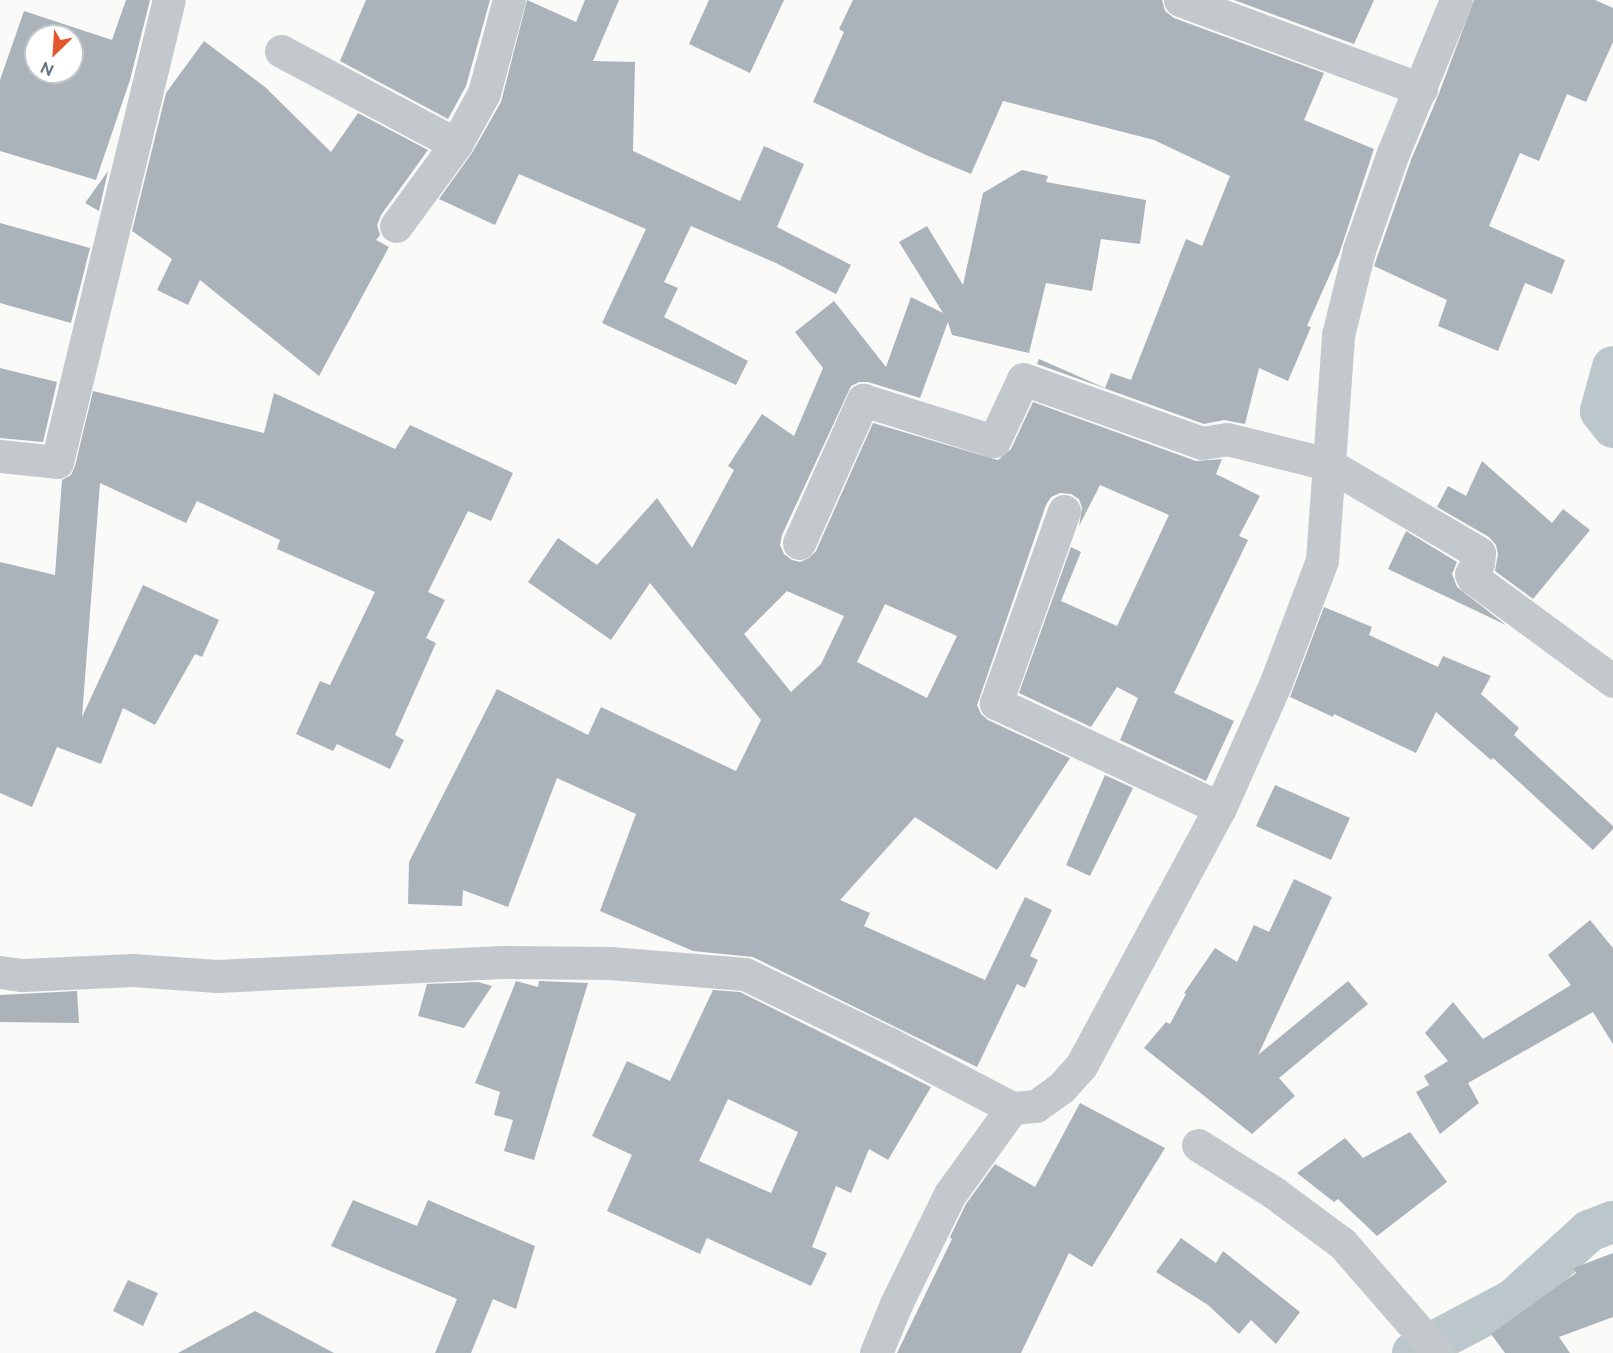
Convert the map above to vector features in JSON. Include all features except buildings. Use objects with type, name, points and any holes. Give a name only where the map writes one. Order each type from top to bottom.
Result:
[{"type":"street","points":[[0,456],[57,462],[169,0]]},
{"type":"street","points":[[396,226],[456,144],[484,93],[509,0]]},
{"type":"street","points":[[1180,0],[1421,89]]},
{"type":"street","points":[[0,972],[22,975],[133,970],[217,976],[514,962],[610,963],[746,974],[890,1044],[1012,1108],[1036,1106],[1061,1088],[1081,1066],[1220,808],[1276,682],[1322,560],[1338,334],[1359,250],[1393,153],[1456,0]]},
{"type":"street","points":[[281,51],[456,144]]},
{"type":"street","points":[[799,543],[863,400],[994,441],[1023,379],[1202,443],[1227,439],[1328,464],[1479,553],[1478,563],[1471,574],[1473,578],[1613,681]]},
{"type":"street","points":[[1064,511],[996,703],[1220,808]]},
{"type":"street","points":[[876,1353],[896,1304],[950,1194],[1012,1108]]},
{"type":"street","points":[[1198,1145],[1273,1192],[1342,1244],[1438,1353]]},
{"type":"waterway","points":[[1613,367],[1601,411],[1613,427]]},
{"type":"waterway","points":[[1413,1353],[1513,1300],[1589,1231],[1613,1222]]}]
